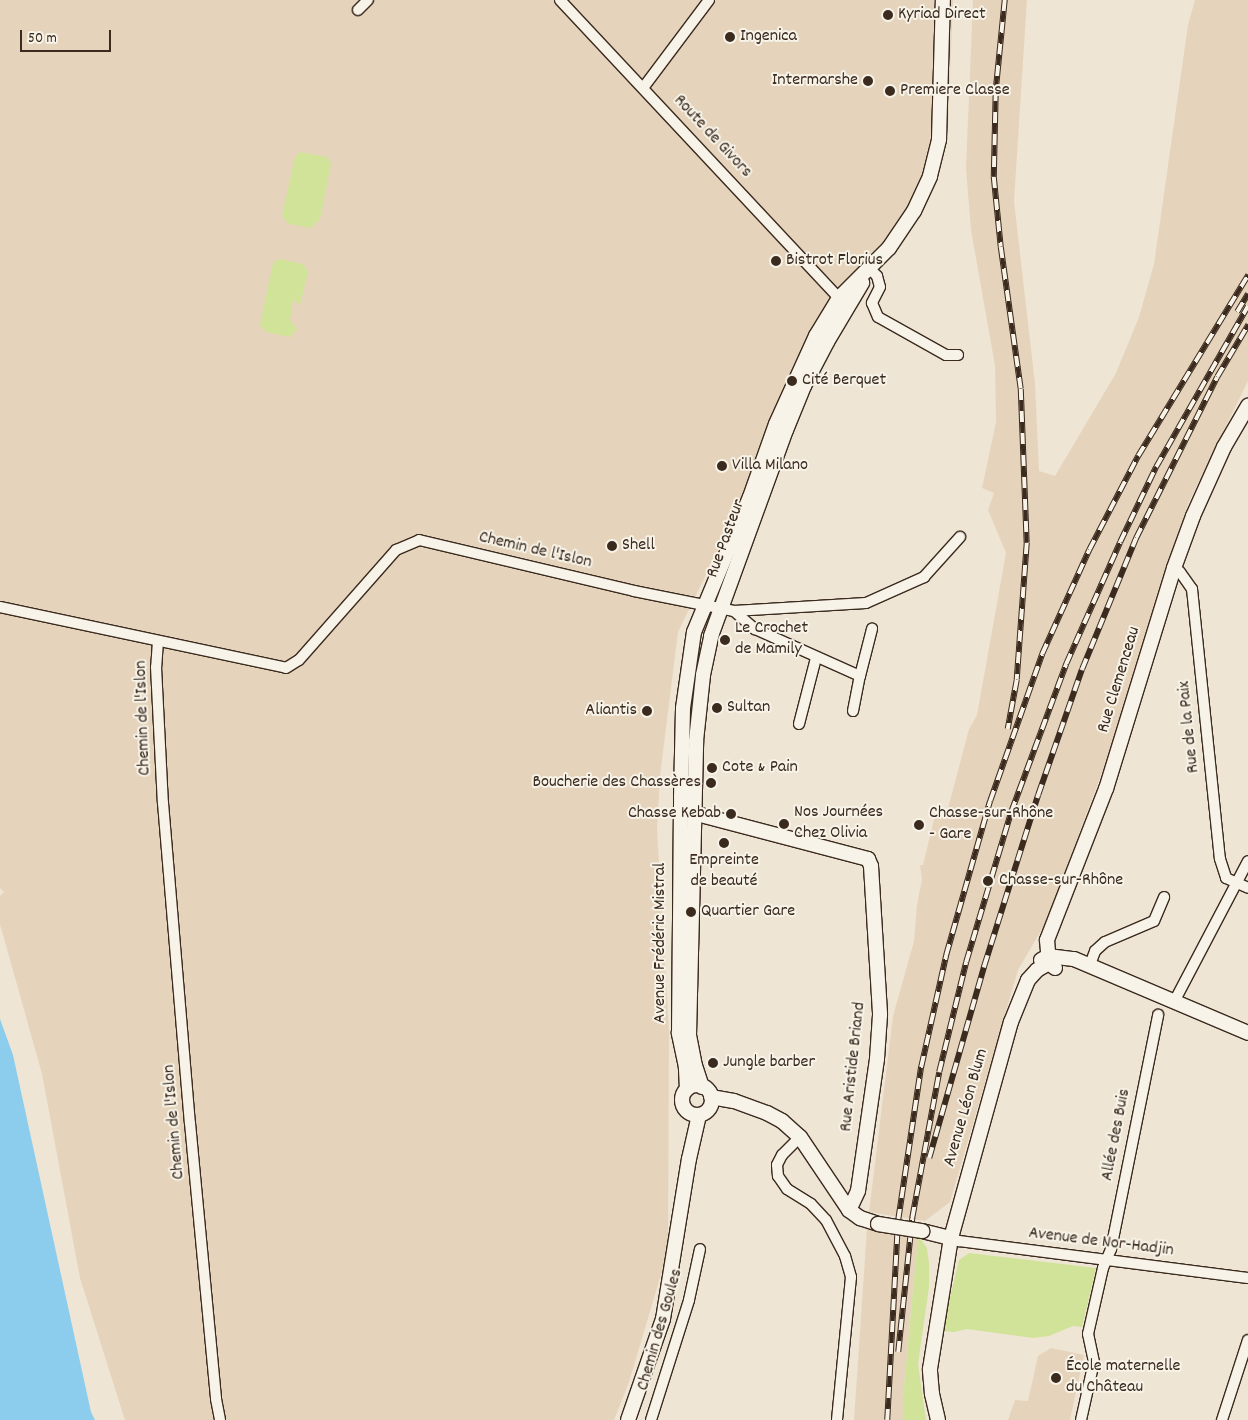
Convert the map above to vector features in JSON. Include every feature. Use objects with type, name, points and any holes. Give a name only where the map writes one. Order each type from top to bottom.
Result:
[{"type":"main road","name":"Rue Pasteur","points":[[938,0],[942,61]]},
{"type":"main road","name":"Rue Pasteur","points":[[687,805],[685,690],[694,632],[703,606],[750,497],[794,381],[816,336],[839,298],[889,248],[914,211],[930,176],[939,139],[943,0]]},
{"type":"main road","name":"Rue Pasteur","points":[[687,805],[703,675],[711,636],[728,610],[786,430],[804,386],[826,342],[870,269]]},
{"type":"main road","name":"Rue Clemenceau","points":[[1051,962],[1047,940],[1106,788],[1174,568],[1196,507],[1224,447],[1248,406]]},
{"type":"main road","name":"Rue Aristide Briand","points":[[687,805],[861,856],[868,859],[871,866],[880,987],[877,1060],[858,1191],[849,1210]]},
{"type":"main road","name":"Avenue Frédéric Mistral","points":[[687,805],[691,908],[689,1022],[695,1066],[707,1092]]},
{"type":"main road","name":"Avenue Frédéric Mistral","points":[[687,805],[679,986],[679,1033],[686,1068],[687,1090]]},
{"type":"main road","points":[[1011,1022],[1025,977],[1038,963],[1051,962],[1089,967],[1248,1033]]},
{"type":"main road","name":"Avenue Léon Blum","points":[[938,1420],[932,1394],[930,1369],[951,1238],[1011,1022],[1025,990],[1051,962]]},
{"type":"main road","points":[[679,986],[684,987],[684,1013],[689,1022]]},
{"type":"main road","points":[[751,1108],[698,1113],[682,1102],[687,1090],[694,1086],[734,1101],[751,1108],[782,1121],[800,1137],[849,1210],[860,1218],[878,1224],[951,1238]]},
{"type":"main road","points":[[628,1420],[663,1319],[698,1113],[711,1105],[707,1092]]},
{"type":"street","points":[[358,10],[368,0]]},
{"type":"street","name":"Route de Givors","points":[[560,0],[839,298]]},
{"type":"street","points":[[643,88],[709,0]]},
{"type":"street","points":[[870,269],[877,276],[880,286],[872,303],[878,317],[946,355],[958,355]]},
{"type":"street","name":"Chemin de l'Islon","points":[[220,1420],[216,1399],[190,1122],[163,803],[156,667],[158,641],[286,668],[299,660],[396,550],[419,540],[703,606],[728,610],[866,603],[924,577],[960,537]]},
{"type":"street","name":"Rue de la Paix","points":[[1174,568],[1180,572],[1192,589],[1220,859],[1226,878],[1236,883]]},
{"type":"street","points":[[0,607],[158,641]]},
{"type":"street","points":[[728,610],[755,629],[816,658],[860,676]]},
{"type":"street","points":[[853,711],[872,629]]},
{"type":"street","points":[[799,724],[816,658]]},
{"type":"street","points":[[1174,1002],[1248,861]]},
{"type":"street","points":[[1236,883],[1248,888]]},
{"type":"street","points":[[1089,967],[1096,951],[1105,942],[1154,921],[1164,897]]},
{"type":"street","name":"Allée des Buis","points":[[1081,1420],[1094,1362],[1088,1334],[1106,1260],[1111,1249],[1158,1015]]},
{"type":"street","points":[[800,1137],[782,1155],[777,1165],[778,1176],[787,1189],[811,1204],[826,1220],[845,1256],[850,1277],[837,1420]]},
{"type":"street","name":"Avenue de Nor-Hadjin","points":[[951,1238],[959,1241],[1248,1278]]},
{"type":"street","name":"Chemin des Goules","points":[[651,1420],[689,1300],[700,1249]]},
{"type":"street","points":[[1222,1420],[1248,1340]]},
{"type":"shaded area","points":[[0,0],[953,0],[948,127],[922,201],[840,286],[816,322],[737,511],[678,632],[660,776],[657,830],[669,1031],[668,1251],[629,1382],[614,1420],[125,1420],[80,1278],[42,1074],[0,924],[0,896],[4,892],[0,888]]},
{"type":"shaded area","points":[[973,0],[1027,0],[1014,201],[1035,384],[1039,471],[1055,476],[1116,373],[1139,317],[1154,264],[1188,25],[1195,0],[1248,0],[1248,381],[1188,504],[1107,759],[1046,922],[1018,970],[950,1202],[925,1221],[869,1212],[893,1016],[914,941],[917,905],[922,879],[920,865],[923,865],[935,815],[946,816],[969,729],[977,715],[1006,553],[988,510],[994,493],[982,488],[996,422],[995,366],[971,230],[966,168]]},
{"type":"shaded area","points":[[867,1228],[918,1236],[903,1398],[903,1420],[854,1420]]},
{"type":"shaded area","name":"École maternelle du Château","points":[[1051,1348],[1084,1355],[1070,1420],[1008,1420],[1015,1400],[1028,1401],[1038,1356]]},
{"type":"green space","points":[[300,152],[327,157],[331,164],[320,219],[311,228],[289,224],[282,216],[295,157]]},
{"type":"green space","points":[[279,259],[303,264],[308,272],[300,305],[293,299],[290,320],[297,329],[290,337],[266,332],[260,325],[273,263]]},
{"type":"green space","points":[[918,1236],[927,1248],[929,1263],[929,1287],[918,1364],[926,1420],[903,1420],[903,1398]]},
{"type":"green space","points":[[969,1253],[1096,1268],[1082,1327],[1073,1326],[1049,1336],[1033,1338],[967,1329],[954,1332],[942,1331],[959,1260]]},
{"type":"water","points":[[0,1019],[13,1055],[91,1412],[95,1420],[0,1420]]},
{"type":"railway","points":[[1005,0],[996,90],[994,177],[1001,247],[1021,389],[1027,543],[1017,680],[1008,729]]},
{"type":"railway","points":[[887,1420],[898,1220],[921,1067],[946,955],[990,801],[1042,654],[1089,550],[1138,456],[1248,275]]},
{"type":"railway","points":[[1237,312],[1248,294]]},
{"type":"railway","points":[[898,1352],[912,1218],[939,1072],[966,962],[1011,812],[1066,664],[1120,542],[1156,467],[1248,306]]},
{"type":"railway","points":[[929,1158],[984,966],[1038,795],[1082,669],[1136,538],[1217,377],[1248,325]]},
{"type":"place","name":"Kyriad Direct","points":[[888,15]]},
{"type":"place","name":"Ingenica","points":[[730,37]]},
{"type":"place","name":"Intermarshe","points":[[868,81]]},
{"type":"place","name":"Premiere Classe","points":[[890,91]]},
{"type":"place","name":"Bistrot Florius","points":[[776,261]]},
{"type":"place","name":"Cité Berquet","points":[[792,381]]},
{"type":"place","name":"Villa Milano","points":[[722,466]]},
{"type":"place","name":"Shell","points":[[612,546]]},
{"type":"place","name":"Le Crochet de Mamily","points":[[725,640]]},
{"type":"place","name":"Sultan","points":[[717,708]]},
{"type":"place","name":"Aliantis","points":[[647,711]]},
{"type":"place","name":"Cote & Pain","points":[[712,768]]},
{"type":"place","name":"Boucherie des Chassères","points":[[711,783]]},
{"type":"place","name":"Chasse Kebab","points":[[731,814]]},
{"type":"place","name":"Nos Journées Chez Olivia","points":[[784,824]]},
{"type":"place","name":"Chasse-sur-Rhône - Gare","points":[[919,825]]},
{"type":"place","name":"Empreinte de beauté","points":[[724,843]]},
{"type":"place","name":"Chasse-sur-Rhône","points":[[988,881]]},
{"type":"place","name":"Quartier Gare","points":[[691,912]]},
{"type":"place","name":"Jungle barber","points":[[713,1063]]},
{"type":"place","name":"École maternelle du Château","points":[[1056,1378]]}]
